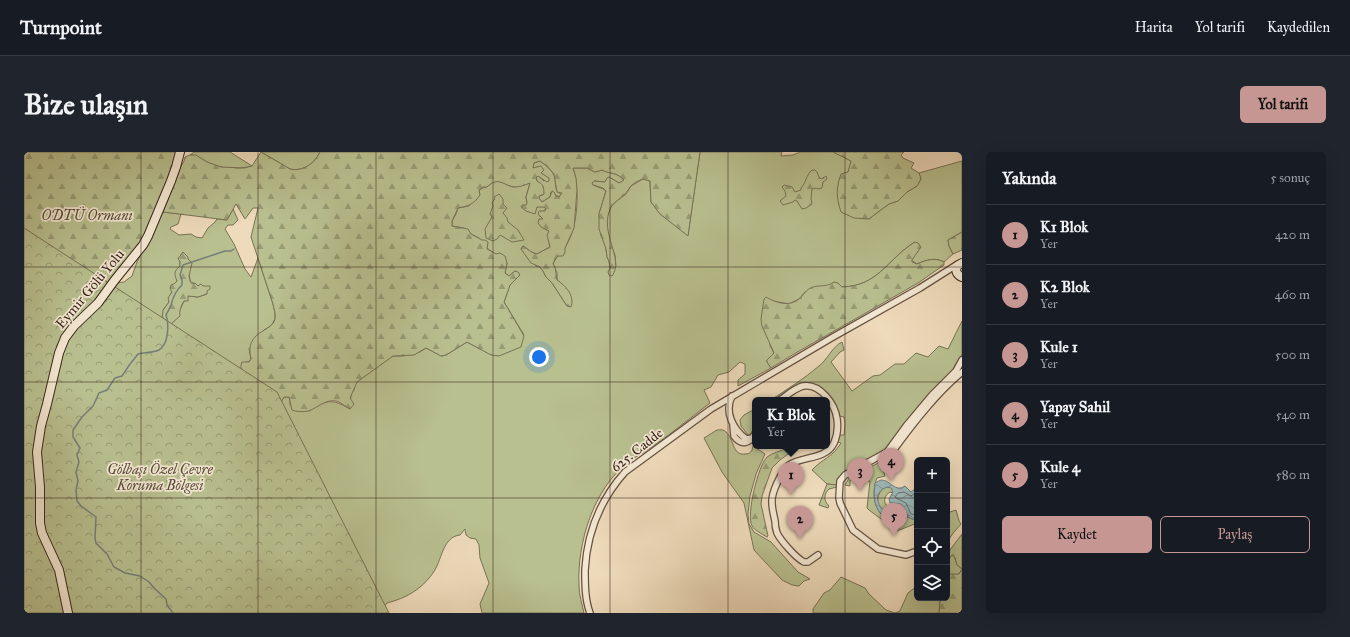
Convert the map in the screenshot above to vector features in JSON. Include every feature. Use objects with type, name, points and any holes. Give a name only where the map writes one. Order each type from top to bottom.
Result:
[{"type":"street","name":"Eymir Gölü Yolu","points":[[68,613],[59,570],[42,533],[40,523],[40,487],[37,452],[41,426],[59,352],[65,338],[74,326],[98,303],[143,245],[171,181],[180,152]]},
{"type":"street","name":"625. Cadde","points":[[590,613],[587,602],[585,579],[587,551],[592,526],[607,495],[617,482],[636,463],[654,452],[711,408],[930,283],[961,263]]},
{"type":"street","points":[[960,276],[956,269],[961,263]]},
{"type":"street","points":[[947,271],[952,271],[960,276]]},
{"type":"street","points":[[914,552],[906,554],[878,549],[853,530],[840,503],[839,484],[841,478],[887,452],[932,395],[956,371],[962,360]]},
{"type":"street","points":[[840,503],[842,481],[890,454],[909,428],[944,388],[962,372]]},
{"type":"street","points":[[785,397],[801,387],[811,386],[823,393],[826,397]]},
{"type":"street","points":[[732,396],[729,401],[729,410],[733,425],[746,439],[752,438]]},
{"type":"street","points":[[830,403],[836,415],[838,425],[834,442],[830,449]]},
{"type":"street","points":[[818,556],[808,562],[800,560],[780,537],[776,532],[772,500],[782,472],[788,466],[824,453],[830,449]]},
{"type":"green space","name":"ODTÜ Ormanı","points":[[24,152],[180,152],[148,236],[114,281],[24,613]]},
{"type":"green space","points":[[194,152],[230,152],[252,166],[235,168],[218,166],[197,156],[190,155]]},
{"type":"green space","points":[[261,152],[320,152],[315,160],[308,166],[295,170],[290,169]]},
{"type":"green space","points":[[261,152],[290,169],[295,170],[308,166],[315,160],[320,152],[700,152],[688,236],[660,214],[651,202],[650,181],[643,179],[634,183],[624,195],[612,205],[608,216],[608,226],[616,262],[612,276],[609,275],[608,272],[610,268],[609,261],[599,229],[599,214],[606,191],[603,188],[593,185],[592,183],[594,181],[605,182],[609,177],[619,183],[624,180],[616,174],[602,170],[595,172],[587,168],[573,168],[577,190],[574,228],[563,256],[558,256],[553,264],[555,267],[557,280],[564,285],[571,295],[571,307],[567,306],[540,267],[531,263],[521,249],[523,246],[531,252],[537,254],[550,247],[547,235],[549,231],[541,227],[538,223],[539,219],[543,219],[538,214],[539,211],[545,211],[546,209],[544,207],[537,207],[535,214],[526,211],[521,207],[527,203],[526,197],[530,183],[514,187],[500,182],[494,182],[487,187],[483,187],[479,190],[480,195],[476,201],[458,208],[452,221],[452,226],[468,229],[471,234],[488,242],[487,249],[496,254],[500,253],[505,256],[507,263],[505,273],[509,276],[515,271],[520,275],[510,285],[504,302],[524,336],[521,347],[499,356],[491,355],[467,342],[446,355],[441,356],[426,348],[414,355],[393,356],[357,382],[350,398],[354,404],[350,409],[339,402],[330,401],[312,410],[302,412],[292,410],[289,397],[284,397],[281,402],[245,373],[241,368],[242,362],[249,362],[251,359],[251,342],[259,333],[273,324],[275,319],[273,304],[251,237],[258,208],[253,208],[245,219],[236,204],[227,220],[163,212],[185,157],[196,155],[207,162],[221,167],[244,168],[252,166]],"holes":[[[540,161],[554,174],[557,192],[562,193],[559,197],[552,191],[550,197],[542,202],[539,196],[544,194],[543,188],[541,183],[537,181],[536,178],[538,176],[547,182],[549,181],[549,178],[541,173],[544,170],[541,166],[533,168],[534,163]]]},
{"type":"green space","points":[[700,152],[782,152],[781,156],[793,155],[800,152],[833,152],[852,161],[848,172],[869,219],[889,204],[898,201],[907,192],[917,186],[921,179],[919,173],[962,161],[962,232],[948,240],[953,254],[944,262],[941,260],[930,260],[917,264],[911,260],[918,251],[915,242],[874,277],[865,282],[842,287],[838,283],[805,292],[799,299],[789,304],[773,301],[770,346],[774,353],[767,360],[771,368],[738,386],[738,380],[745,374],[745,364],[740,362],[729,372],[718,375],[711,387],[704,390],[710,403],[657,444],[628,462],[605,487],[590,518],[584,535],[581,552],[579,586],[584,613],[482,613],[480,604],[489,583],[480,558],[479,545],[476,539],[470,538],[466,535],[465,529],[460,535],[449,540],[433,573],[418,589],[401,599],[387,603],[383,608],[73,366],[116,283],[124,282],[132,276],[137,262],[163,212],[181,214],[178,224],[170,229],[179,235],[191,234],[202,238],[208,228],[217,219],[227,220],[233,209],[238,220],[233,225],[228,225],[225,229],[234,244],[245,269],[251,277],[258,258],[275,313],[275,319],[271,326],[264,330],[249,349],[251,359],[249,362],[246,362],[281,402],[284,397],[289,397],[290,405],[309,411],[320,404],[329,402],[338,403],[350,409],[351,394],[354,390],[356,382],[393,356],[403,356],[420,352],[426,348],[442,356],[467,342],[480,349],[524,335],[504,302],[510,285],[520,275],[515,271],[509,276],[505,273],[507,263],[487,248],[487,246],[479,238],[464,228],[452,226],[452,221],[458,208],[469,206],[481,189],[495,182],[498,181],[514,187],[530,183],[526,197],[527,205],[536,209],[537,207],[542,206],[546,208],[539,216],[543,217],[541,220],[545,229],[549,231],[548,235],[550,247],[537,254],[531,252],[523,246],[521,249],[536,266],[540,267],[567,306],[563,285],[557,280],[557,273],[553,264],[567,244],[574,227],[577,207],[577,186],[573,168],[587,168],[595,172],[602,170],[616,174],[624,180],[619,183],[609,177],[605,182],[594,181],[593,185],[606,191],[599,214],[601,236],[604,240],[610,268],[616,267],[615,255],[609,240],[606,220],[614,203],[626,194],[631,186],[643,179],[650,181],[651,202],[660,214],[688,235]],"holes":[[[183,252],[188,259],[190,281],[198,286],[203,286],[207,294],[198,297],[188,296],[171,324],[163,310],[169,302],[169,298],[177,281],[178,268],[180,266],[180,261],[178,259]]]},
{"type":"green space","points":[[833,152],[904,152],[901,155],[903,158],[914,163],[911,168],[919,173],[921,179],[917,186],[907,192],[898,201],[889,204],[869,219],[854,218],[841,212],[837,193],[841,174],[848,172],[851,161]]},
{"type":"green space","points":[[540,161],[553,173],[556,189],[559,193],[562,193],[559,197],[551,192],[550,197],[542,202],[539,196],[543,195],[543,186],[537,181],[536,177],[538,176],[544,181],[541,171],[537,167],[534,168],[533,166],[534,163]]},
{"type":"green space","points":[[812,170],[817,172],[821,179],[826,176],[827,179],[823,182],[822,188],[812,189],[812,204],[802,209],[795,200],[783,205],[780,201],[786,196],[782,187],[784,185],[792,187],[795,192],[801,190],[808,174]]},
{"type":"green space","points":[[499,194],[503,199],[503,204],[507,208],[503,213],[508,222],[518,230],[524,240],[512,242],[500,235],[493,241],[486,238],[485,229],[492,217],[490,214],[493,206],[492,202],[495,199],[494,197]]},
{"type":"green space","name":"Gölbaşı Özel Çevre Koruma Bölgesi","points":[[24,228],[277,392],[389,613],[24,613]]},
{"type":"green space","points":[[962,232],[962,250],[953,254],[948,240]]},
{"type":"green space","points":[[915,242],[921,247],[912,262],[917,264],[934,259],[941,260],[944,262],[944,265],[918,283],[771,368],[767,360],[774,353],[762,326],[761,319],[764,299],[766,297],[778,302],[791,303],[799,299],[813,287],[831,284],[834,282],[838,283],[842,287],[865,282],[874,277]]},
{"type":"green space","points":[[183,252],[192,263],[189,276],[192,284],[195,283],[198,286],[201,284],[203,286],[210,286],[210,289],[207,291],[207,294],[198,297],[188,296],[188,301],[184,301],[181,307],[180,316],[171,324],[162,318],[163,310],[169,302],[168,298],[172,292],[170,288],[171,285],[177,281],[175,273],[180,266],[180,261],[178,259]]},
{"type":"green space","points":[[962,321],[962,354],[955,369],[936,386],[902,427],[885,451],[846,471],[842,474],[837,485],[827,484],[812,470],[838,448],[841,443],[838,442],[839,435],[844,435],[844,417],[839,416],[834,403],[826,392],[814,384],[807,383],[797,385],[776,397],[813,371],[822,363],[835,347],[842,342],[844,350],[840,352],[831,362],[852,391],[873,376],[880,375],[895,364],[904,364],[916,353],[928,357],[939,346],[948,349]]},
{"type":"green space","points":[[752,411],[752,431],[750,435],[748,435],[741,426],[740,420],[744,415]]},
{"type":"green space","points":[[717,430],[723,430],[731,438],[735,450],[741,454],[747,454],[750,453],[752,449],[758,449],[765,454],[756,474],[750,496],[748,514],[749,524],[754,532],[771,542],[798,572],[810,579],[804,581],[799,586],[792,585],[782,580],[754,550],[744,503],[722,472],[704,438]]},
{"type":"green space","points":[[784,449],[792,450],[772,468],[762,496],[761,504],[767,537],[752,526],[751,512],[754,491],[760,470],[767,457]]},
{"type":"green space","points":[[888,458],[882,467],[885,476],[877,478],[875,482],[874,496],[876,506],[885,518],[894,523],[895,520],[883,512],[878,504],[878,497],[881,491],[886,487],[892,488],[893,493],[890,492],[886,496],[886,505],[892,508],[901,507],[905,519],[908,517],[914,519],[914,524],[897,531],[867,508],[870,481],[850,480],[850,486],[845,485],[849,478]]},
{"type":"green space","points":[[827,484],[838,485],[837,487],[829,489],[826,493],[825,499],[829,506],[828,508],[819,505]]},
{"type":"green space","points":[[956,510],[961,524],[950,538],[950,529],[950,512]]},
{"type":"green space","points":[[962,534],[962,569],[957,565],[955,558],[952,555],[950,557],[950,550]]},
{"type":"green space","points":[[952,555],[955,558],[957,565],[962,569],[959,574],[950,577],[950,565],[950,557]]},
{"type":"green space","points":[[962,569],[962,613],[939,613],[940,601],[950,601],[950,574],[959,574]]},
{"type":"green space","points":[[841,577],[865,588],[869,594],[886,610],[895,613],[813,613],[813,609],[824,593],[830,590]]},
{"type":"green space","points":[[914,588],[914,601],[940,601],[939,613],[895,613],[900,611],[908,593]]},
{"type":"water","points":[[881,480],[898,488],[905,486],[911,492],[914,490],[914,519],[908,517],[901,504],[890,503],[889,499],[893,492],[891,488],[887,487],[881,490],[878,495],[878,499],[882,509],[895,520],[894,523],[883,515],[879,511],[875,502],[875,483]]},
{"type":"waterway","points":[[173,613],[167,605],[166,599],[149,582],[140,576],[125,573],[114,567],[107,554],[96,543],[96,517],[81,506],[77,501],[76,490],[78,481],[76,472],[79,462],[77,455],[80,448],[73,437],[73,430],[82,417],[93,406],[99,393],[107,390],[115,378],[122,376],[138,354],[157,351],[165,343],[168,323],[166,315],[175,294],[182,285],[180,275],[183,265],[234,249]]},
{"type":"place","name":"Yapay Sahil","points":[[891,481]]},
{"type":"place","name":"Kule 1","points":[[860,491]]},
{"type":"place","name":"K1 Blok","points":[[791,495]]},
{"type":"place","name":"Kule 4","points":[[894,536]]},
{"type":"place","name":"K2 Blok","points":[[800,539]]}]
